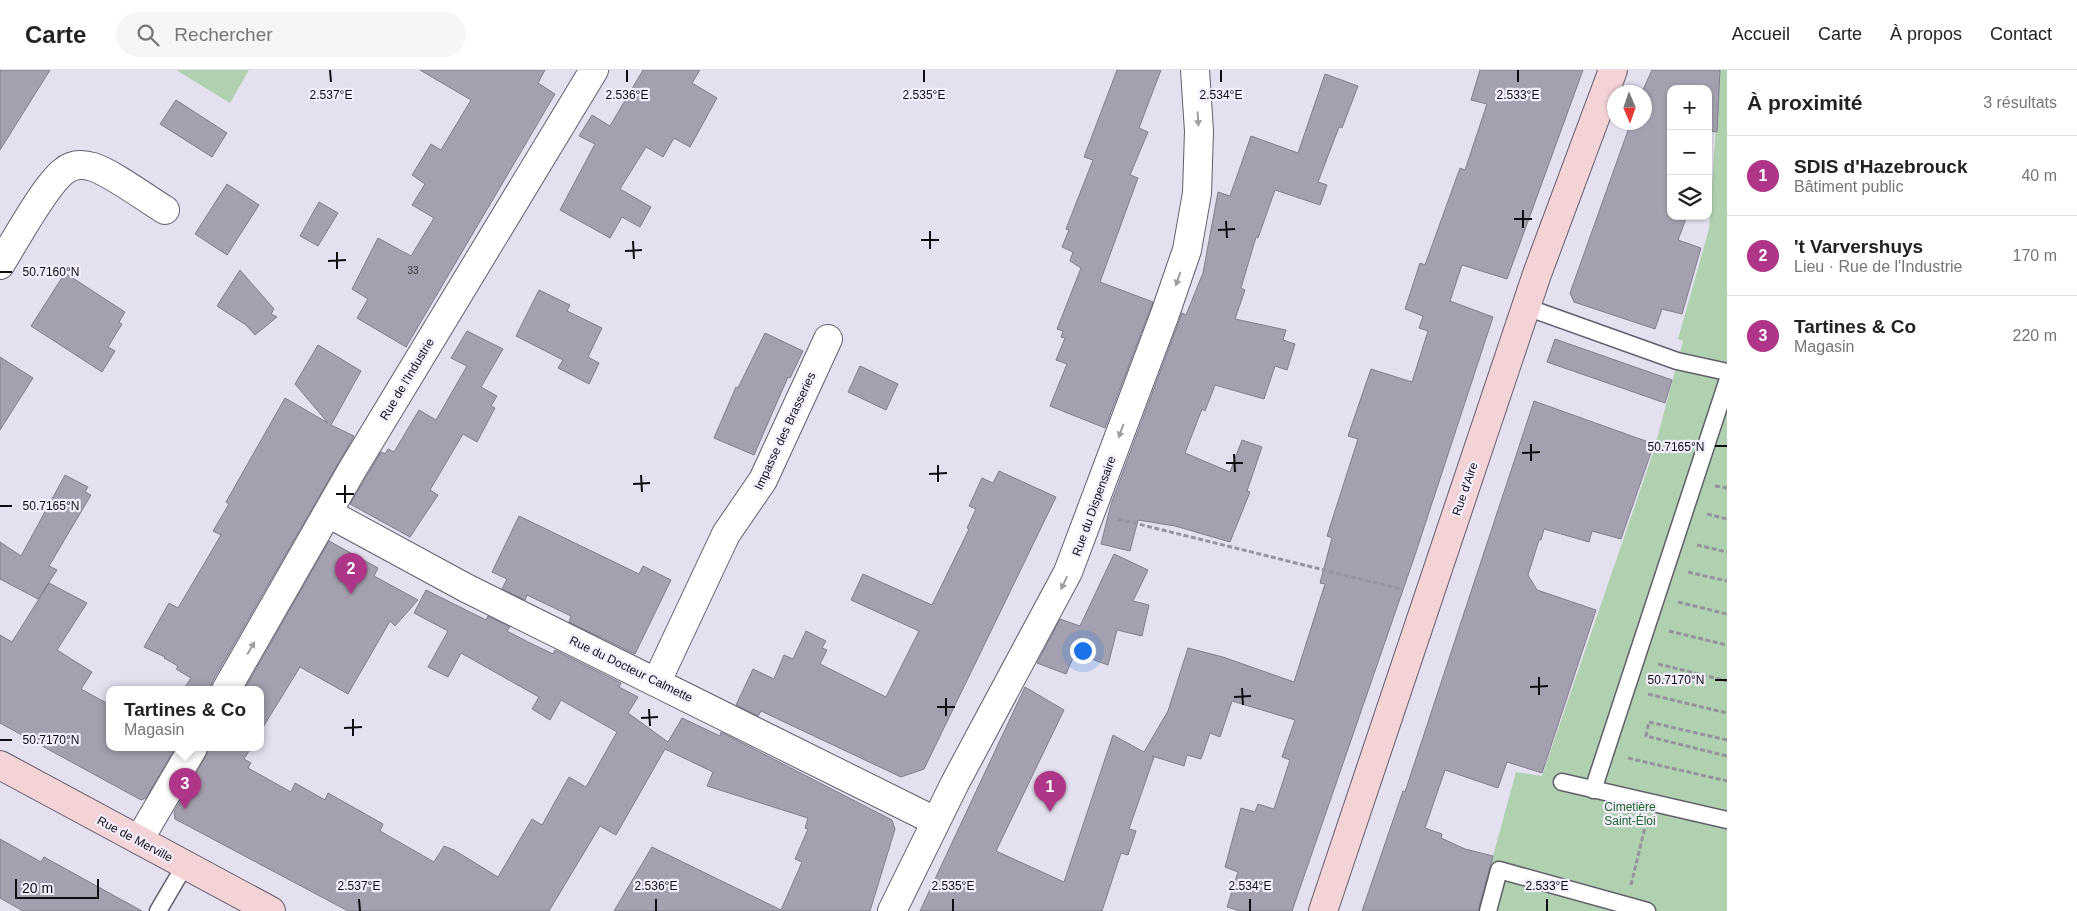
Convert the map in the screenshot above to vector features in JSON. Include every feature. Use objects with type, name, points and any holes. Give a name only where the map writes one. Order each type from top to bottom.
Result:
[{"type":"main road","name":"Rue d'Aire","points":[[1323,911],[1526,307],[1571,179],[1613,70]]},
{"type":"main road","name":"Rue de Merville","points":[[0,765],[271,911]]},
{"type":"street","name":"Rue de l'Industrie","points":[[228,686],[328,513],[594,70]]},
{"type":"street","name":"Rue du Dispensaire","points":[[892,911],[935,821],[1060,591],[1076,555],[1166,314],[1187,250],[1196,202],[1198,172],[1195,70]]},
{"type":"street","points":[[0,266],[57,177],[64,170],[79,165],[95,168],[165,210]]},
{"type":"street","name":"Impasse des Brasseries","points":[[657,682],[726,534],[758,490],[828,339]]},
{"type":"street","name":"Rue du Docteur Calmette","points":[[328,513],[459,584],[935,821]]},
{"type":"street","points":[[139,840],[191,751]]},
{"type":"lane","points":[[1526,307],[1677,361],[1727,372]]},
{"type":"lane","points":[[1593,790],[1727,382]]},
{"type":"lane","points":[[1562,782],[1727,820]]},
{"type":"lane","points":[[158,911],[185,865]]},
{"type":"lane","points":[[1488,911],[1499,870],[1647,911]]},
{"type":"path","points":[[1091,512],[1428,596]]},
{"type":"path","points":[[1674,539],[1727,552]]},
{"type":"path","points":[[1666,566],[1727,581]]},
{"type":"path","points":[[1656,597],[1727,614]]},
{"type":"path","points":[[1646,625],[1727,645]]},
{"type":"path","points":[[1636,659],[1727,681]]},
{"type":"path","points":[[1626,689],[1727,713]]},
{"type":"path","points":[[1727,740],[1649,722],[1646,736],[1727,756]]},
{"type":"path","points":[[1605,753],[1727,781]]},
{"type":"path","points":[[1626,905],[1650,802]]},
{"type":"green space","points":[[176,70],[249,70],[230,103]]},
{"type":"green space","name":"Cimetière Saint-Éloi","points":[[1720,70],[1727,70],[1727,911],[1478,911],[1516,772],[1542,776],[1654,450],[1683,341],[1678,339],[1709,229],[1710,220],[1712,220],[1712,186]]},
{"type":"building","points":[[0,70],[50,70],[0,150]]},
{"type":"building","points":[[420,70],[545,70],[538,83],[555,94],[406,347],[357,318],[368,299],[352,289],[378,238],[411,256],[434,218],[412,205],[425,184],[412,175],[431,144],[441,150],[471,100]]},
{"type":"building","points":[[643,70],[700,70],[692,83],[717,98],[690,147],[674,138],[663,157],[646,147],[620,189],[651,207],[640,227],[622,217],[610,238],[560,210],[595,144],[579,136],[592,115],[610,126]]},
{"type":"building","points":[[1117,70],[1161,70],[1139,128],[1148,132],[1130,175],[1138,178],[1100,282],[1153,302],[1105,428],[1050,406],[1067,364],[1056,360],[1065,338],[1061,337],[1063,331],[1057,329],[1081,268],[1070,261],[1073,252],[1062,247],[1069,230],[1066,229],[1093,160],[1084,157]]},
{"type":"building","points":[[1480,70],[1583,70],[1507,279],[1462,265],[1450,301],[1493,317],[1414,558],[1292,911],[1240,911],[1227,907],[1238,872],[1225,867],[1241,808],[1255,812],[1258,804],[1274,809],[1290,760],[1282,757],[1295,720],[1232,701],[1220,737],[1210,733],[1201,759],[1187,755],[1184,766],[1152,756],[1154,757],[1129,829],[1136,831],[1128,855],[1121,853],[1102,911],[920,911],[1025,687],[1064,710],[996,851],[1064,882],[1113,735],[1144,752],[1168,711],[1188,648],[1223,657],[1294,682],[1325,584],[1320,583],[1332,538],[1327,536],[1358,439],[1348,436],[1371,369],[1412,382],[1428,331],[1419,328],[1423,316],[1405,309],[1420,263],[1425,265],[1460,168],[1465,170],[1487,104],[1471,100]]},
{"type":"building","points":[[1652,70],[1720,70],[1717,132],[1712,131],[1712,85],[1667,85],[1667,220],[1686,220],[1678,240],[1701,248],[1682,314],[1662,309],[1655,329],[1574,302],[1570,293],[1628,130],[1652,130],[1652,85],[1645,85]]},
{"type":"building","points":[[1325,74],[1358,86],[1342,128],[1339,127],[1318,182],[1327,185],[1320,205],[1275,190],[1258,238],[1256,237],[1241,288],[1245,290],[1235,319],[1286,330],[1283,340],[1295,344],[1287,370],[1275,366],[1264,399],[1215,385],[1205,411],[1202,409],[1185,453],[1230,472],[1242,440],[1262,447],[1247,491],[1250,492],[1230,542],[1175,526],[1138,520],[1130,551],[1101,544],[1111,504],[1182,313],[1186,315],[1203,273],[1218,192],[1230,196],[1251,136],[1298,153]]},
{"type":"building","points":[[176,100],[227,133],[212,157],[160,124]]},
{"type":"building","points":[[227,184],[259,205],[227,255],[195,234]]},
{"type":"building","points":[[319,202],[338,213],[318,246],[300,236]]},
{"type":"building","points":[[240,270],[274,309],[271,314],[277,317],[255,335],[246,325],[217,306]]},
{"type":"building","points":[[65,273],[125,312],[119,322],[122,324],[108,347],[115,351],[102,372],[31,326]]},
{"type":"building","points":[[539,290],[570,305],[567,311],[602,328],[588,357],[599,363],[589,384],[558,368],[563,360],[516,336]]},
{"type":"building","points":[[467,331],[503,349],[481,387],[497,396],[491,406],[495,408],[477,442],[463,434],[430,490],[438,495],[410,537],[350,504],[381,452],[385,454],[388,449],[394,452],[419,410],[436,420],[467,366],[451,358]]},
{"type":"building","points":[[765,333],[803,351],[790,378],[788,377],[754,455],[714,438],[736,387],[738,388]]},
{"type":"building","points":[[1555,339],[1672,380],[1665,403],[1547,362]]},
{"type":"building","points":[[318,345],[361,371],[331,425],[354,436],[211,686],[186,686],[191,678],[176,669],[178,666],[165,657],[144,647],[169,603],[178,608],[221,535],[213,531],[229,504],[226,502],[285,398],[328,423],[295,384]]},
{"type":"building","points":[[0,357],[33,378],[0,430]]},
{"type":"building","points":[[860,366],[898,384],[886,410],[848,392]]},
{"type":"building","points":[[1534,401],[1654,444],[1621,539],[1592,531],[1589,542],[1544,529],[1541,540],[1539,540],[1528,575],[1537,590],[1596,610],[1542,773],[1507,762],[1498,788],[1445,770],[1425,828],[1442,834],[1441,838],[1465,849],[1493,856],[1478,911],[1362,911],[1403,791],[1405,792]]},
{"type":"building","points":[[999,471],[1056,497],[924,769],[901,777],[761,711],[758,716],[736,705],[753,669],[774,679],[784,655],[793,659],[806,631],[826,641],[822,648],[827,650],[820,664],[886,697],[919,631],[851,600],[863,574],[932,605],[969,529],[967,528],[976,509],[969,506],[982,478],[993,483]]},
{"type":"building","points":[[65,475],[88,487],[85,492],[91,495],[49,566],[57,570],[38,599],[0,579],[0,542],[21,556]]},
{"type":"building","points":[[519,516],[639,574],[643,566],[671,580],[635,654],[569,622],[571,616],[527,595],[525,600],[502,589],[507,579],[492,572]]},
{"type":"building","points":[[329,541],[378,568],[374,576],[418,600],[395,626],[390,621],[348,694],[300,667],[264,726],[264,686],[246,686]]},
{"type":"building","points":[[1114,554],[1148,570],[1133,601],[1149,605],[1142,636],[1117,630],[1108,665],[1075,653],[1066,674],[1037,663],[1060,619],[1080,626]]},
{"type":"building","points":[[49,583],[87,603],[57,650],[92,672],[81,689],[106,703],[106,751],[173,751],[146,798],[141,800],[0,723],[0,635],[12,642]]},
{"type":"building","points":[[426,590],[486,620],[488,616],[510,627],[507,631],[530,643],[553,654],[555,650],[621,683],[619,687],[638,697],[628,713],[668,742],[682,718],[720,736],[721,732],[892,820],[895,829],[870,911],[614,911],[652,847],[781,910],[802,862],[795,859],[808,829],[805,828],[808,818],[707,786],[713,772],[665,749],[616,835],[600,826],[549,911],[348,911],[175,819],[174,812],[208,751],[249,751],[244,759],[251,763],[248,768],[291,792],[295,783],[325,800],[328,793],[383,824],[380,831],[434,862],[444,846],[454,850],[498,877],[532,819],[542,825],[569,777],[586,787],[617,732],[561,700],[550,720],[532,709],[539,697],[461,653],[448,677],[428,667],[448,631],[414,613]]},
{"type":"building","points":[[0,839],[41,862],[44,857],[142,911],[23,911],[0,898]]},
{"type":"place","name":"'t Varvershuys","points":[[351,594]]},
{"type":"place","name":"Tartines & Co","points":[[185,809]]},
{"type":"place","name":"SDIS d'Hazebrouck","points":[[1050,812]]}]
